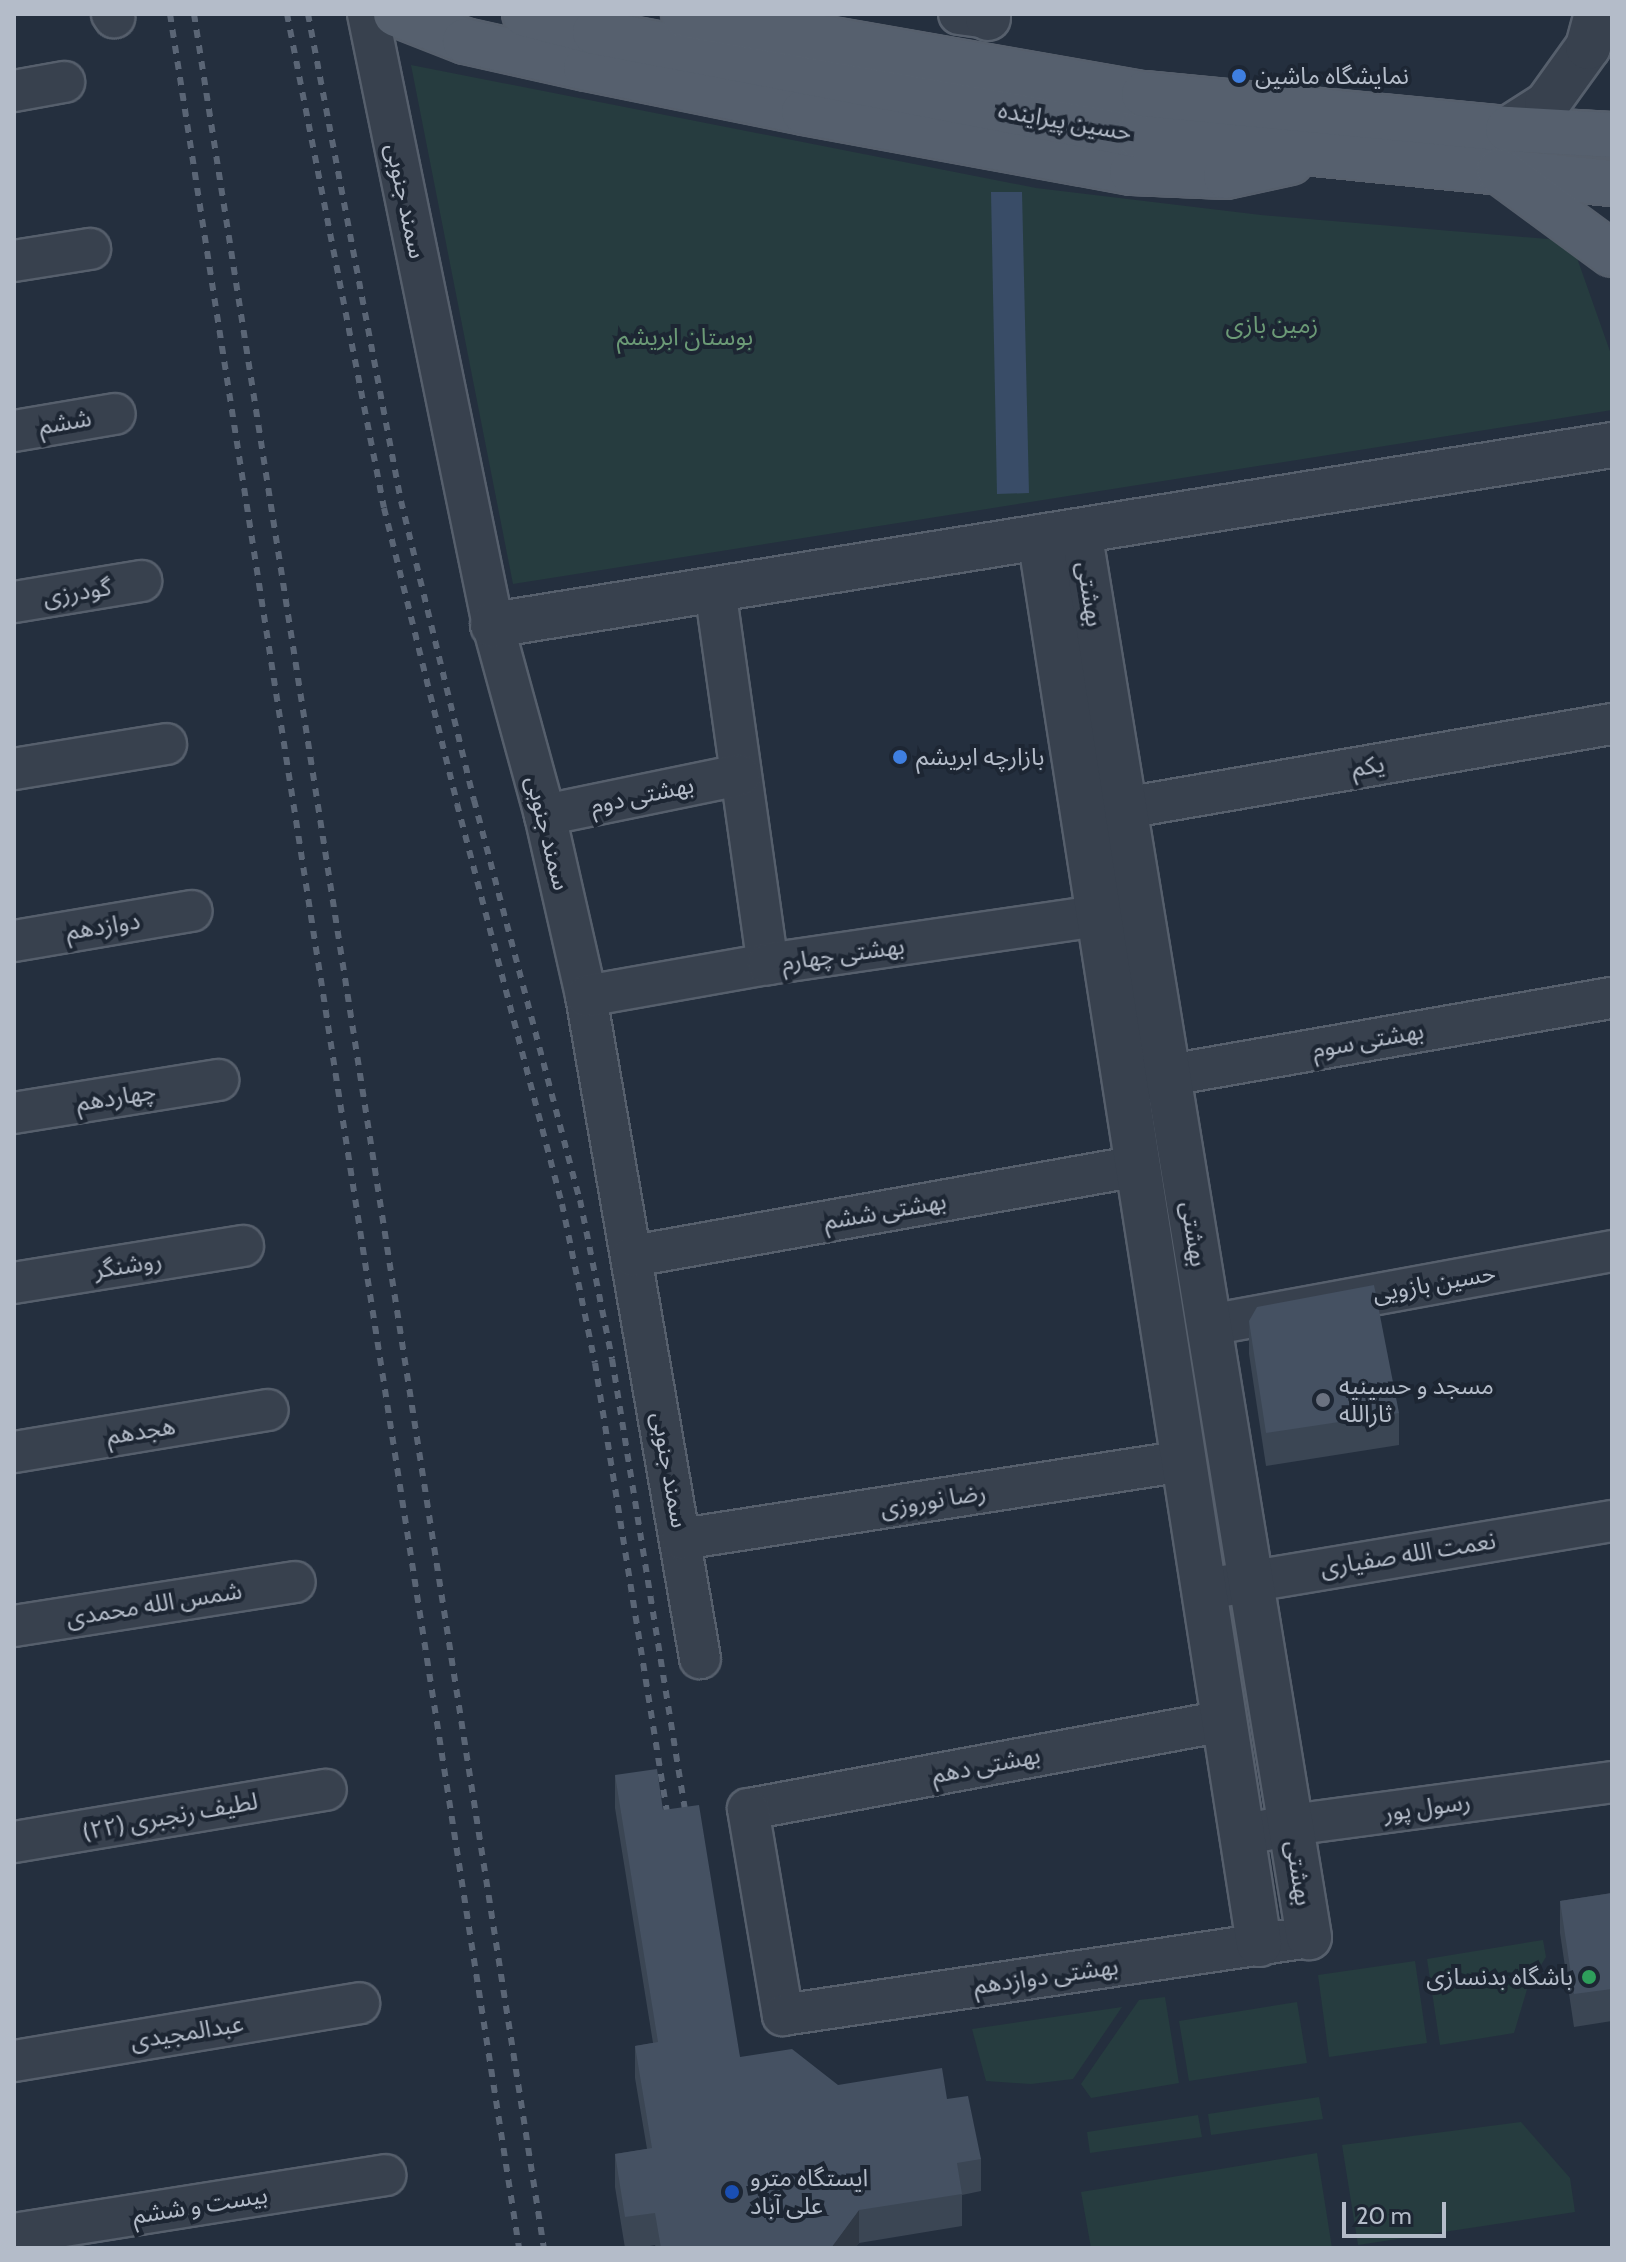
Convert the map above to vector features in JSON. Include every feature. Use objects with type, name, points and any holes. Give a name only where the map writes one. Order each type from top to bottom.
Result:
[{"type":"main road","points":[[396,14],[465,41],[586,68],[1132,172],[1226,176],[1326,154]]},
{"type":"main road","name":"حسین پیراینده","points":[[525,14],[595,32],[1137,135],[1326,154],[1503,150],[1604,135]]},
{"type":"main road","name":"حسین پیراینده","points":[[684,14],[1144,94],[1503,150],[1612,183]]},
{"type":"main road","points":[[1604,135],[1612,183]]},
{"type":"main road","points":[[1503,150],[1612,254]]},
{"type":"street","name":"سمند جنوبی","points":[[368,14],[493,625],[545,815],[586,996],[682,1539],[700,1658]]},
{"type":"street","points":[[1503,150],[1547,104],[1588,47],[1597,14]]},
{"type":"street","points":[[14,91],[64,82]]},
{"type":"street","points":[[14,261],[90,249]]},
{"type":"street","name":"ششم","points":[[14,431],[115,414]]},
{"type":"street","name":"بهشتی","points":[[493,625],[1612,445]]},
{"type":"street","name":"بهشتی","points":[[1060,534],[1125,808],[1309,1937]]},
{"type":"street","points":[[1060,534],[1099,916],[1259,1944]]},
{"type":"street","name":"گودرزی","points":[[14,602],[141,581]]},
{"type":"street","points":[[715,589],[768,964]]},
{"type":"street","name":"یکم","points":[[1125,808],[1612,724]]},
{"type":"street","points":[[14,769],[166,744]]},
{"type":"street","name":"بهشتی دوم","points":[[545,815],[740,775]]},
{"type":"street","name":"دوازدهم","points":[[14,941],[191,911]]},
{"type":"street","name":"بهشتی چهارم","points":[[586,996],[768,964],[1099,916]]},
{"type":"street","name":"بهشتی سوم","points":[[1125,1083],[1612,998]]},
{"type":"street","name":"چهاردهم","points":[[14,1113],[218,1080]]},
{"type":"street","name":"بهشتی ششم","points":[[633,1256],[1138,1166]]},
{"type":"street","name":"روشنگر","points":[[14,1283],[243,1246]]},
{"type":"street","name":"حسین بازویی","points":[[1209,1325],[1612,1251]]},
{"type":"street","name":"هجدهم","points":[[14,1452],[268,1410]]},
{"type":"street","name":"رضا نوروزی","points":[[682,1539],[1184,1461]]},
{"type":"street","name":"نعمت الله صفیاری","points":[[1204,1590],[1612,1521]]},
{"type":"street","name":"شمس الله محمدی","points":[[14,1626],[295,1582]]},
{"type":"street","name":"بهشتی دهم","points":[[783,2015],[748,1809],[1224,1721]]},
{"type":"street","name":"رسول پور","points":[[1242,1835],[1291,1825],[1612,1782]]},
{"type":"street","name":"لطیف رنجبری (۲۲)","points":[[14,1842],[326,1790]]},
{"type":"street","name":"بهشتی دوازدهم","points":[[783,2015],[1309,1937]]},
{"type":"street","name":"عبدالمجیدی","points":[[14,2061],[359,2003]]},
{"type":"street","name":"بیست و ششم","points":[[14,2234],[385,2175]]},
{"type":"green space","name":"بوستان ابریشم","points":[[411,65],[1036,188],[1261,215],[1571,241],[1612,357],[1612,410],[513,584]]},
{"type":"green space","points":[[1543,1940],[1546,1957],[1528,1986],[1514,2033],[1440,2045],[1427,1959]]},
{"type":"green space","points":[[1415,1961],[1427,2043],[1329,2057],[1318,1975]]},
{"type":"green space","points":[[1165,1997],[1179,2083],[1091,2098],[1081,2084],[1139,2000]]},
{"type":"green space","points":[[1297,2002],[1307,2063],[1189,2081],[1179,2021]]},
{"type":"green space","points":[[1122,2007],[1073,2079],[1031,2084],[986,2081],[972,2029]]},
{"type":"green space","points":[[1319,2097],[1323,2119],[1211,2135],[1208,2114]]},
{"type":"green space","points":[[1198,2115],[1202,2137],[1090,2153],[1087,2132]]},
{"type":"green space","points":[[1521,2122],[1570,2178],[1575,2212],[1358,2245],[1342,2145]]},
{"type":"green space","points":[[1317,2153],[1332,2248],[1091,2248],[1081,2192]]},
{"type":"water","points":[[991,192],[1022,192],[1029,493],[997,494]]},
{"type":"building","name":"مسجد و حسینیه ثارالله","points":[[1374,1285],[1399,1413],[1266,1433],[1249,1321],[1257,1307]]},
{"type":"building","points":[[657,1769],[663,1810],[699,1805],[740,2057],[792,2049],[838,2085],[942,2068],[947,2099],[968,2096],[981,2159],[957,2163],[962,2194],[859,2210],[831,2248],[661,2248],[655,2213],[625,2217],[615,2154],[652,2148],[635,2046],[658,2042],[615,1775]]},
{"type":"building","name":"باشگاه بدنسازی","points":[[1612,1893],[1612,1989],[1574,1994],[1560,1901]]},
{"type":"railway","points":[[170,14],[519,2248]]},
{"type":"railway","points":[[194,14],[544,2248]]},
{"type":"railway","points":[[287,14],[384,508],[457,804],[562,1204],[595,1363],[670,1833]]},
{"type":"railway","points":[[308,14],[401,501],[474,800],[580,1200],[612,1359],[688,1829]]},
{"type":"place","name":"نمایشگاه ماشین","points":[[1239,76]]},
{"type":"place","name":"بازارچه ابریشم","points":[[900,757]]},
{"type":"place","name":"مسجد و حسینیه ثارالله","points":[[1323,1400]]},
{"type":"place","name":"باشگاه بدنسازی","points":[[1589,1977]]},
{"type":"place","name":"ایستگاه مترو علی آباد","points":[[732,2192]]},
{"type":"park label","name":"زمین بازی","points":[[1272,325]]}]
